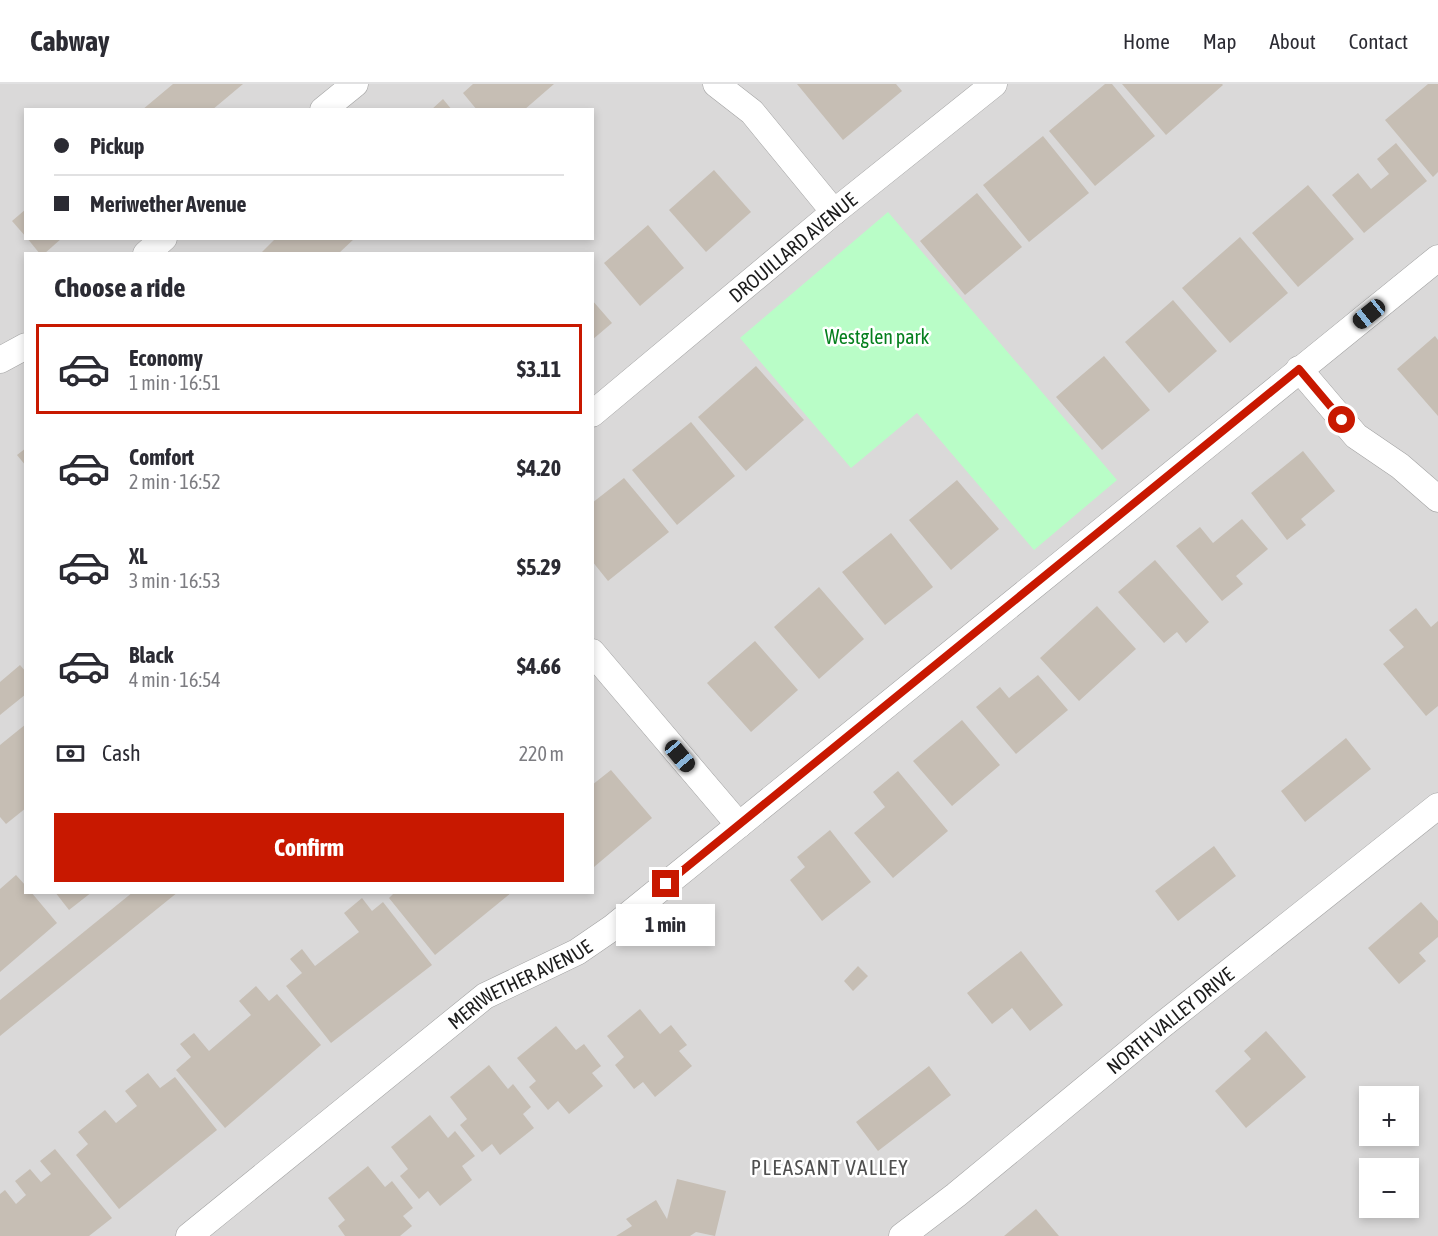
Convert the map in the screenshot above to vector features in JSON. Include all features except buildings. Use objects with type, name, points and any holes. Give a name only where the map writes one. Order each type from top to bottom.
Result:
[{"type":"street","points":[[326,108],[355,84]]},
{"type":"street","points":[[716,84],[752,112],[834,212]]},
{"type":"street","name":"DROUILLARD AVENUE","points":[[594,412],[834,212],[994,84]]},
{"type":"street","points":[[148,252],[162,240]]},
{"type":"street","name":"MERIWETHER AVENUE","points":[[189,1236],[485,996],[577,952],[612,928],[1438,258]]},
{"type":"street","points":[[0,360],[24,347]]},
{"type":"street","points":[[1299,369],[1356,436],[1400,466],[1438,499]]},
{"type":"street","points":[[594,654],[739,825]]},
{"type":"street","name":"NORTH VALLEY DRIVE","points":[[902,1236],[956,1195],[1161,1026],[1438,806]]},
{"type":"shaded area","points":[[0,84],[1438,84],[1438,1236],[0,1236]]},
{"type":"green space","name":"Westglen park","points":[[888,212],[1117,480],[1034,550],[917,413],[851,468],[740,338]]},
{"type":"district","name":"PLEASANT VALLEY","points":[[830,1167]]},
{"type":"route","points":[[666,884],[1299,369],[1342,420]]}]
